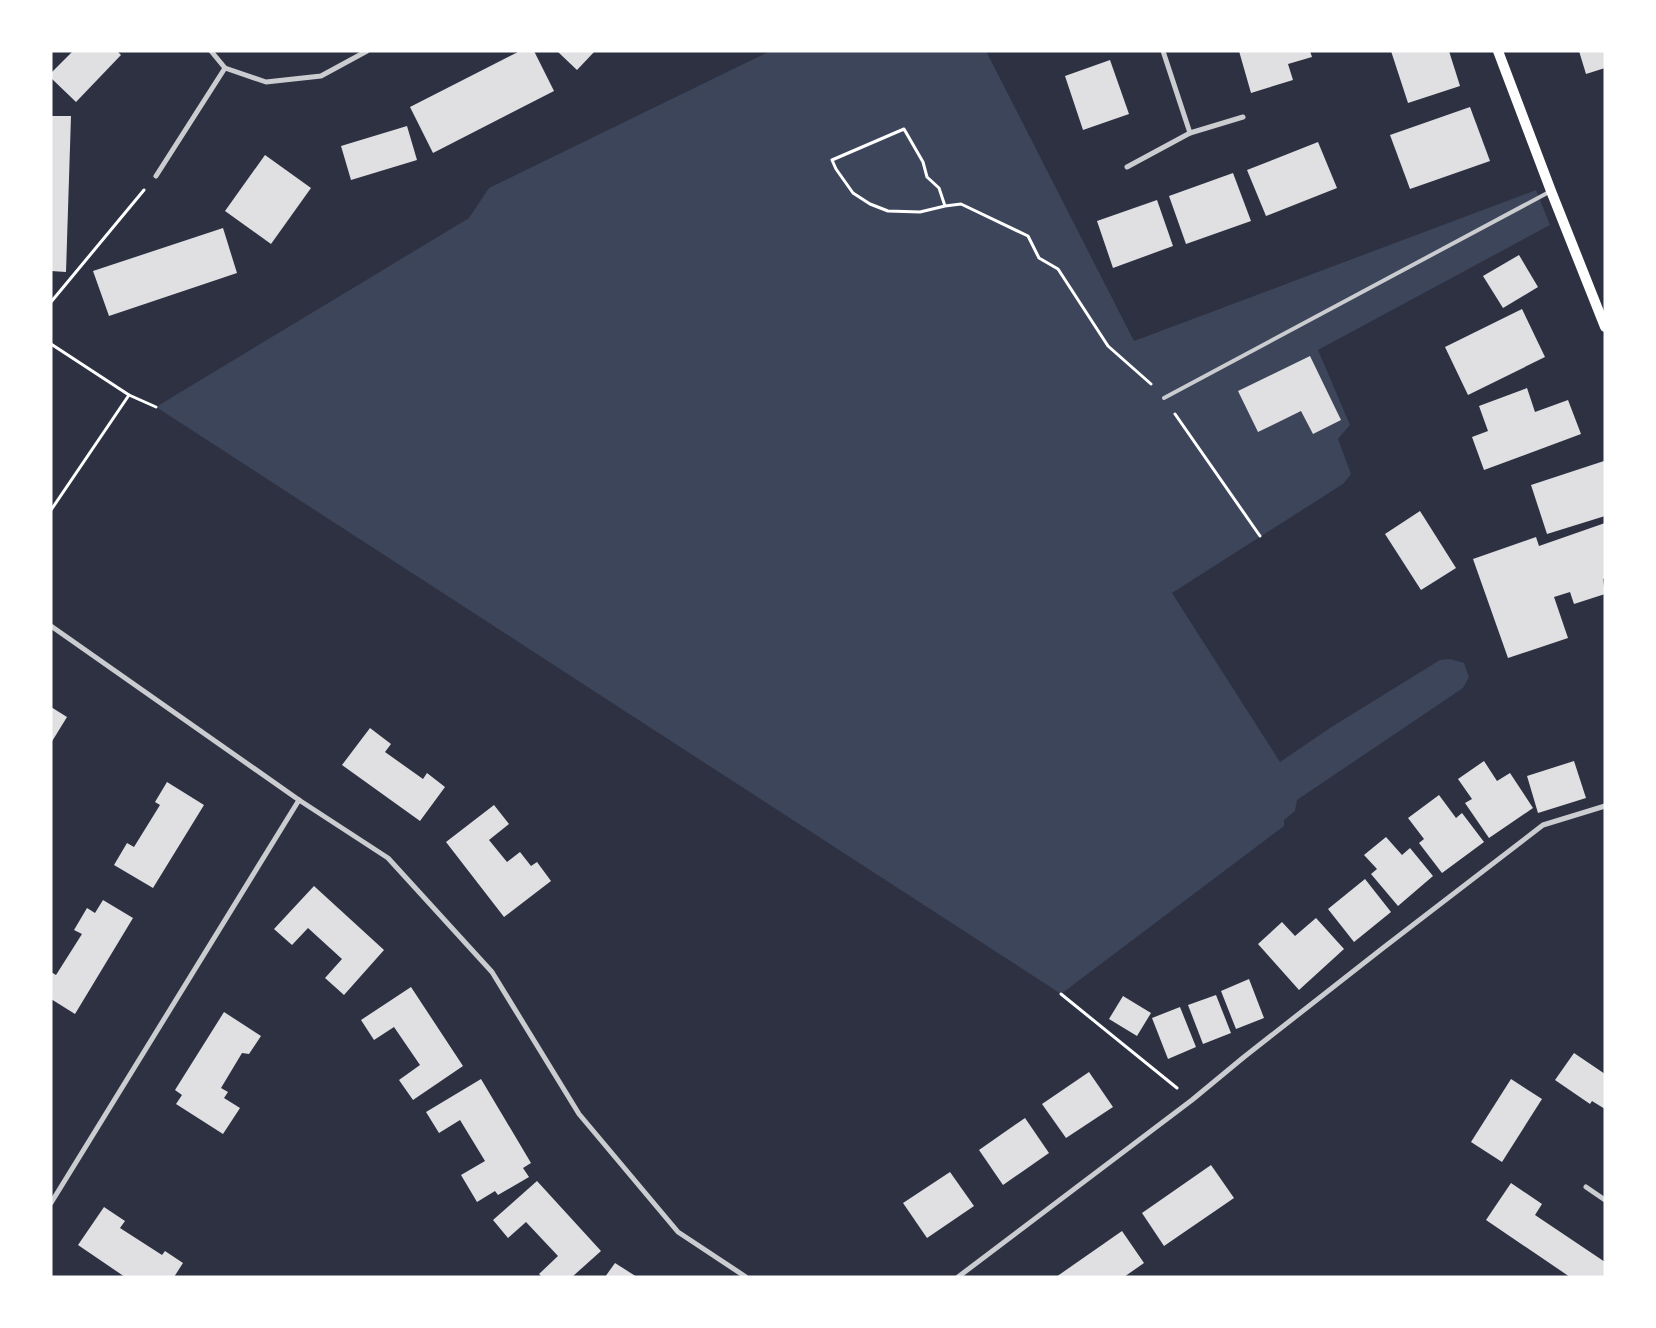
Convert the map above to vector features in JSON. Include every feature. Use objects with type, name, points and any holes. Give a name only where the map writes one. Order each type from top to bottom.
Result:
[{"type":"main road","points":[[1498,51],[1605,327]]},
{"type":"street","points":[[211,51],[226,68],[266,82],[321,76],[367,51]]},
{"type":"street","points":[[1163,51],[1190,133]]},
{"type":"street","points":[[156,176],[226,68]]},
{"type":"street","points":[[1127,167],[1190,133],[1244,117]]},
{"type":"street","points":[[51,626],[299,800],[388,858],[492,972],[579,1114],[678,1232],[746,1277]]},
{"type":"street","points":[[51,1203],[299,800]]},
{"type":"street","points":[[958,1277],[1192,1100],[1244,1057],[1543,825],[1605,806]]},
{"type":"street","points":[[1586,1187],[1605,1200]]},
{"type":"lane","points":[[1164,398],[1551,191]]},
{"type":"path","points":[[945,206],[939,188],[928,177],[923,162],[904,129],[832,160],[853,192],[870,204],[888,211],[920,212],[961,204],[1028,236],[1039,258],[1058,269],[1108,346],[1142,374],[1164,398],[1260,536]]},
{"type":"path","points":[[51,302],[156,176]]},
{"type":"path","points":[[51,344],[129,395],[156,408]]},
{"type":"path","points":[[51,510],[129,395]]},
{"type":"path","points":[[1061,994],[1192,1100]]},
{"type":"shaded area","points":[[770,51],[986,51],[1134,341],[1536,190],[1550,225],[1318,350],[1350,425],[1338,439],[1351,474],[1343,484],[1172,593],[1280,762],[1333,726],[1440,660],[1450,659],[1464,663],[1469,677],[1463,688],[1297,800],[1295,811],[1284,820],[1284,826],[1061,994],[156,407],[469,218],[489,188]]},
{"type":"building","points":[[73,51],[117,51],[121,55],[76,102],[51,78],[51,73]]},
{"type":"building","points":[[520,51],[534,51],[554,91],[433,153],[410,107]]},
{"type":"building","points":[[557,51],[595,51],[577,70]]},
{"type":"building","points":[[1239,51],[1310,51],[1312,57],[1288,64],[1293,80],[1251,93]]},
{"type":"building","points":[[1391,51],[1449,51],[1460,86],[1408,103]]},
{"type":"building","points":[[1579,51],[1605,51],[1605,68],[1586,74]]},
{"type":"building","points":[[1110,60],[1129,114],[1083,130],[1065,76]]},
{"type":"building","points":[[1470,107],[1490,161],[1410,189],[1390,135]]},
{"type":"building","points":[[51,116],[71,116],[66,272],[51,271]]},
{"type":"building","points":[[407,126],[417,160],[351,180],[341,146]]},
{"type":"building","points":[[1318,142],[1337,188],[1266,216],[1247,170]]},
{"type":"building","points":[[265,155],[311,188],[271,244],[225,211]]},
{"type":"building","points":[[1233,173],[1251,221],[1186,244],[1169,196]]},
{"type":"building","points":[[1157,200],[1173,246],[1113,268],[1097,221]]},
{"type":"building","points":[[223,228],[237,273],[109,316],[93,271]]},
{"type":"building","points":[[1519,255],[1538,287],[1503,308],[1483,276]]},
{"type":"building","points":[[1522,309],[1545,357],[1468,395],[1445,347]]},
{"type":"building","points":[[1310,356],[1341,420],[1313,434],[1301,411],[1258,432],[1238,391]]},
{"type":"building","points":[[1527,388],[1535,412],[1568,400],[1581,434],[1484,470],[1472,437],[1488,431],[1479,406]]},
{"type":"building","points":[[1604,461],[1605,516],[1547,534],[1531,485]]},
{"type":"building","points":[[1420,511],[1456,568],[1421,590],[1385,534]]},
{"type":"building","points":[[1605,523],[1605,578],[1603,579],[1605,594],[1574,604],[1570,592],[1554,597],[1568,638],[1508,658],[1473,559],[1536,537],[1539,546]]},
{"type":"building","points":[[51,707],[67,717],[51,743]]},
{"type":"building","points":[[370,728],[391,744],[385,752],[423,779],[427,773],[445,787],[420,821],[342,765]]},
{"type":"building","points":[[1484,761],[1497,781],[1510,773],[1533,808],[1489,838],[1465,803],[1472,799],[1458,779]]},
{"type":"building","points":[[1574,761],[1586,798],[1538,813],[1527,776]]},
{"type":"building","points":[[167,782],[204,805],[153,888],[114,865],[127,843],[134,847],[160,805],[155,802]]},
{"type":"building","points":[[1439,795],[1456,818],[1462,813],[1484,842],[1442,873],[1419,843],[1424,839],[1408,818]]},
{"type":"building","points":[[494,805],[509,824],[489,840],[507,862],[520,852],[531,866],[537,862],[551,881],[504,917],[446,842]]},
{"type":"building","points":[[1386,837],[1402,855],[1410,848],[1433,876],[1398,906],[1371,874],[1377,869],[1364,855]]},
{"type":"building","points":[[1365,879],[1391,912],[1354,942],[1328,909]]},
{"type":"building","points":[[314,886],[384,950],[344,995],[325,978],[342,959],[308,928],[292,945],[274,929]]},
{"type":"building","points":[[103,900],[133,918],[75,1014],[51,999],[51,972],[56,975],[82,934],[74,930],[87,908],[95,913]]},
{"type":"building","points":[[1316,918],[1344,949],[1299,990],[1258,944],[1282,922],[1295,936]]},
{"type":"building","points":[[1249,979],[1264,1018],[1236,1029],[1221,991]]},
{"type":"building","points":[[411,987],[463,1066],[413,1100],[399,1080],[420,1065],[394,1027],[374,1040],[361,1020]]},
{"type":"building","points":[[1216,995],[1231,1033],[1203,1044],[1188,1005]]},
{"type":"building","points":[[1123,996],[1151,1013],[1137,1036],[1109,1019]]},
{"type":"building","points":[[1180,1007],[1196,1047],[1168,1059],[1152,1018]]},
{"type":"building","points":[[224,1012],[261,1036],[249,1054],[242,1053],[221,1088],[228,1092],[224,1098],[240,1108],[223,1134],[176,1104],[182,1095],[175,1090]]},
{"type":"building","points":[[1574,1053],[1605,1074],[1605,1109],[1592,1101],[1590,1104],[1555,1080]]},
{"type":"building","points":[[1089,1072],[1113,1107],[1066,1138],[1042,1104]]},
{"type":"building","points":[[481,1079],[531,1163],[523,1168],[529,1177],[498,1195],[495,1191],[477,1202],[461,1175],[485,1161],[460,1120],[439,1133],[426,1112]]},
{"type":"building","points":[[1511,1079],[1542,1099],[1502,1162],[1471,1142]]},
{"type":"building","points":[[1025,1118],[1049,1153],[1003,1185],[979,1150]]},
{"type":"building","points":[[1211,1165],[1234,1198],[1164,1246],[1142,1213]]},
{"type":"building","points":[[950,1172],[974,1206],[927,1238],[903,1203]]},
{"type":"building","points":[[537,1181],[601,1251],[572,1277],[542,1277],[539,1274],[558,1256],[526,1222],[508,1238],[493,1220]]},
{"type":"building","points":[[1511,1183],[1542,1204],[1535,1215],[1605,1262],[1605,1277],[1570,1277],[1486,1220]]},
{"type":"building","points":[[104,1207],[125,1221],[120,1228],[162,1255],[165,1251],[183,1263],[174,1277],[125,1277],[78,1245]]},
{"type":"building","points":[[1122,1231],[1144,1263],[1124,1277],[1056,1277]]},
{"type":"building","points":[[615,1263],[637,1277],[605,1277]]}]
